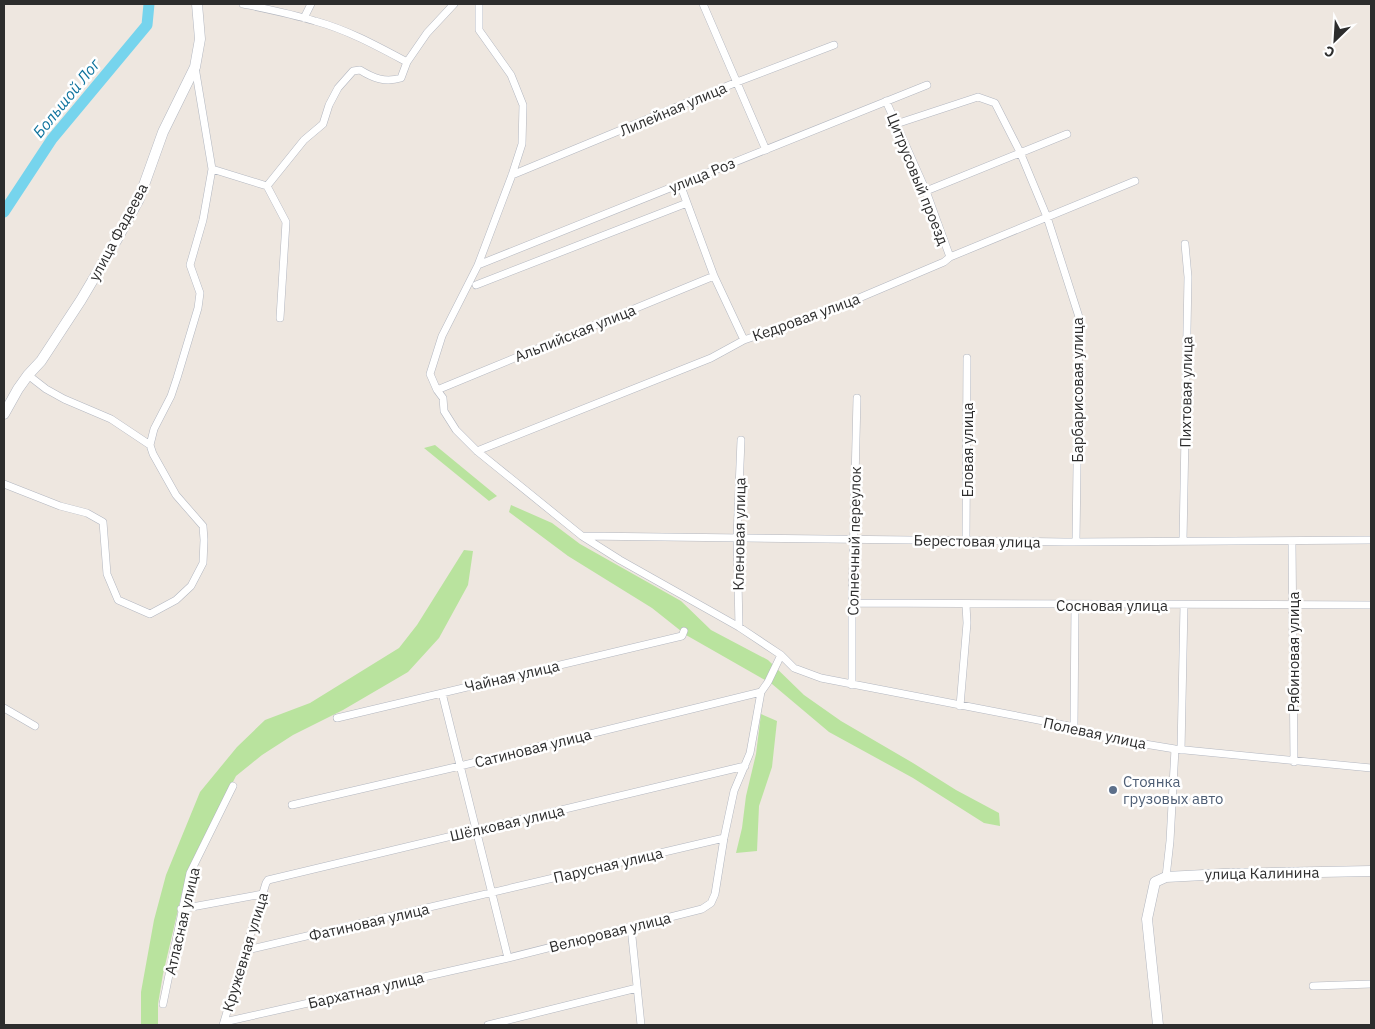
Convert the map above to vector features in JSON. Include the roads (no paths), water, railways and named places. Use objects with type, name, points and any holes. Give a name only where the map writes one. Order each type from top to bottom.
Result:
[{"type":"street","name":"улица Фадеева","points":[[4,414],[28,375],[42,361],[139,200],[163,132],[195,67],[200,39],[197,4]]},
{"type":"street","points":[[243,4],[304,18],[339,29],[364,39],[407,62]]},
{"type":"street","points":[[304,18],[311,4]]},
{"type":"street","points":[[267,186],[304,140],[323,124],[328,105],[338,88],[353,71],[360,70],[374,78],[392,81],[401,78],[407,62],[427,33],[454,4]]},
{"type":"street","name":"Полевая улица","points":[[479,4],[479,30],[511,74],[522,105],[522,144],[478,265],[442,336],[430,374],[443,398],[444,411],[456,430],[477,451],[582,536],[620,560],[739,627],[781,655],[794,668],[821,678],[1074,727],[1090,735],[1178,750],[1371,768]]},
{"type":"street","points":[[703,4],[766,150]]},
{"type":"street","name":"Лилейная улица","points":[[512,175],[737,82],[834,45]]},
{"type":"street","points":[[4,484],[60,506],[87,513],[103,522],[107,574],[118,600],[150,614],[176,600],[190,586],[203,563],[203,526],[176,495],[150,445],[154,429],[171,396],[198,308],[200,293],[190,264],[204,220],[212,169],[195,67]]},
{"type":"street","name":"улица Роз","points":[[478,265],[927,85]]},
{"type":"street","name":"Барбарисовая улица","points":[[896,124],[978,96],[995,103],[1020,152],[1047,217],[1079,317],[1076,542]]},
{"type":"street","name":"Цитрусовый проезд","points":[[886,101],[926,191],[950,257]]},
{"type":"street","points":[[926,191],[1067,134]]},
{"type":"street","points":[[212,169],[267,186],[286,222],[280,318]]},
{"type":"street","name":"Кедровая улица","points":[[477,451],[711,358],[744,340],[826,312],[944,262],[950,257],[1135,182]]},
{"type":"street","points":[[680,184],[714,276],[744,340]]},
{"type":"street","name":"улица Роз","points":[[476,285],[687,203]]},
{"type":"street","name":"Пихтовая улица","points":[[1183,541],[1188,277],[1185,244]]},
{"type":"street","name":"Альпийская улица","points":[[437,390],[714,276]]},
{"type":"street","name":"Еловая улица","points":[[966,541],[967,358]]},
{"type":"street","points":[[28,375],[46,389],[64,399],[111,419],[150,445]]},
{"type":"street","name":"Солнечный переулок","points":[[852,685],[853,540],[857,398]]},
{"type":"street","name":"Кленовая улица","points":[[739,627],[737,537],[741,440]]},
{"type":"street","name":"Берестовая улица","points":[[582,536],[1076,542],[1371,540]]},
{"type":"street","name":"Рябиновая улица","points":[[1292,542],[1294,762]]},
{"type":"street","name":"Сосновая улица","points":[[852,603],[966,605],[1371,605]]},
{"type":"street","points":[[1166,877],[1178,750],[1184,604]]},
{"type":"street","points":[[960,706],[967,623],[966,605]]},
{"type":"street","points":[[1074,727],[1075,605]]},
{"type":"street","name":"Чайная улица","points":[[337,718],[682,636],[684,631]]},
{"type":"street","points":[[724,838],[734,791],[750,753],[761,692],[781,655]]},
{"type":"street","name":"Сатиновая улица","points":[[292,805],[761,692]]},
{"type":"street","points":[[442,693],[508,958]]},
{"type":"street","points":[[4,708],[35,726]]},
{"type":"street","name":"Шёлковая улица","points":[[268,880],[745,766]]},
{"type":"street","name":"Атласная улица","points":[[163,1004],[190,873],[234,786]]},
{"type":"street","name":"Парусная улица","points":[[492,893],[724,838]]},
{"type":"street","name":"Велюровая улица","points":[[508,958],[702,909],[711,902],[715,894],[724,838]]},
{"type":"street","name":"улица Калинина","points":[[1158,1025],[1147,919],[1155,882],[1166,877],[1223,874],[1371,871]]},
{"type":"street","name":"Кружевная улица","points":[[224,1024],[268,880]]},
{"type":"street","name":"Фатиновая улица","points":[[247,950],[492,893]]},
{"type":"street","points":[[182,908],[263,894]]},
{"type":"street","points":[[631,927],[641,1025]]},
{"type":"street","name":"Бархатная улица","points":[[224,1024],[508,958]]},
{"type":"street","points":[[1313,986],[1371,984]]},
{"type":"street","points":[[488,1025],[637,988]]},
{"type":"waterway","name":"Большой Лог","points":[[4,212],[52,139],[147,25],[149,4]]},
{"type":"place","name":"Стоянка грузовых авто","points":[[1113,790]]}]
